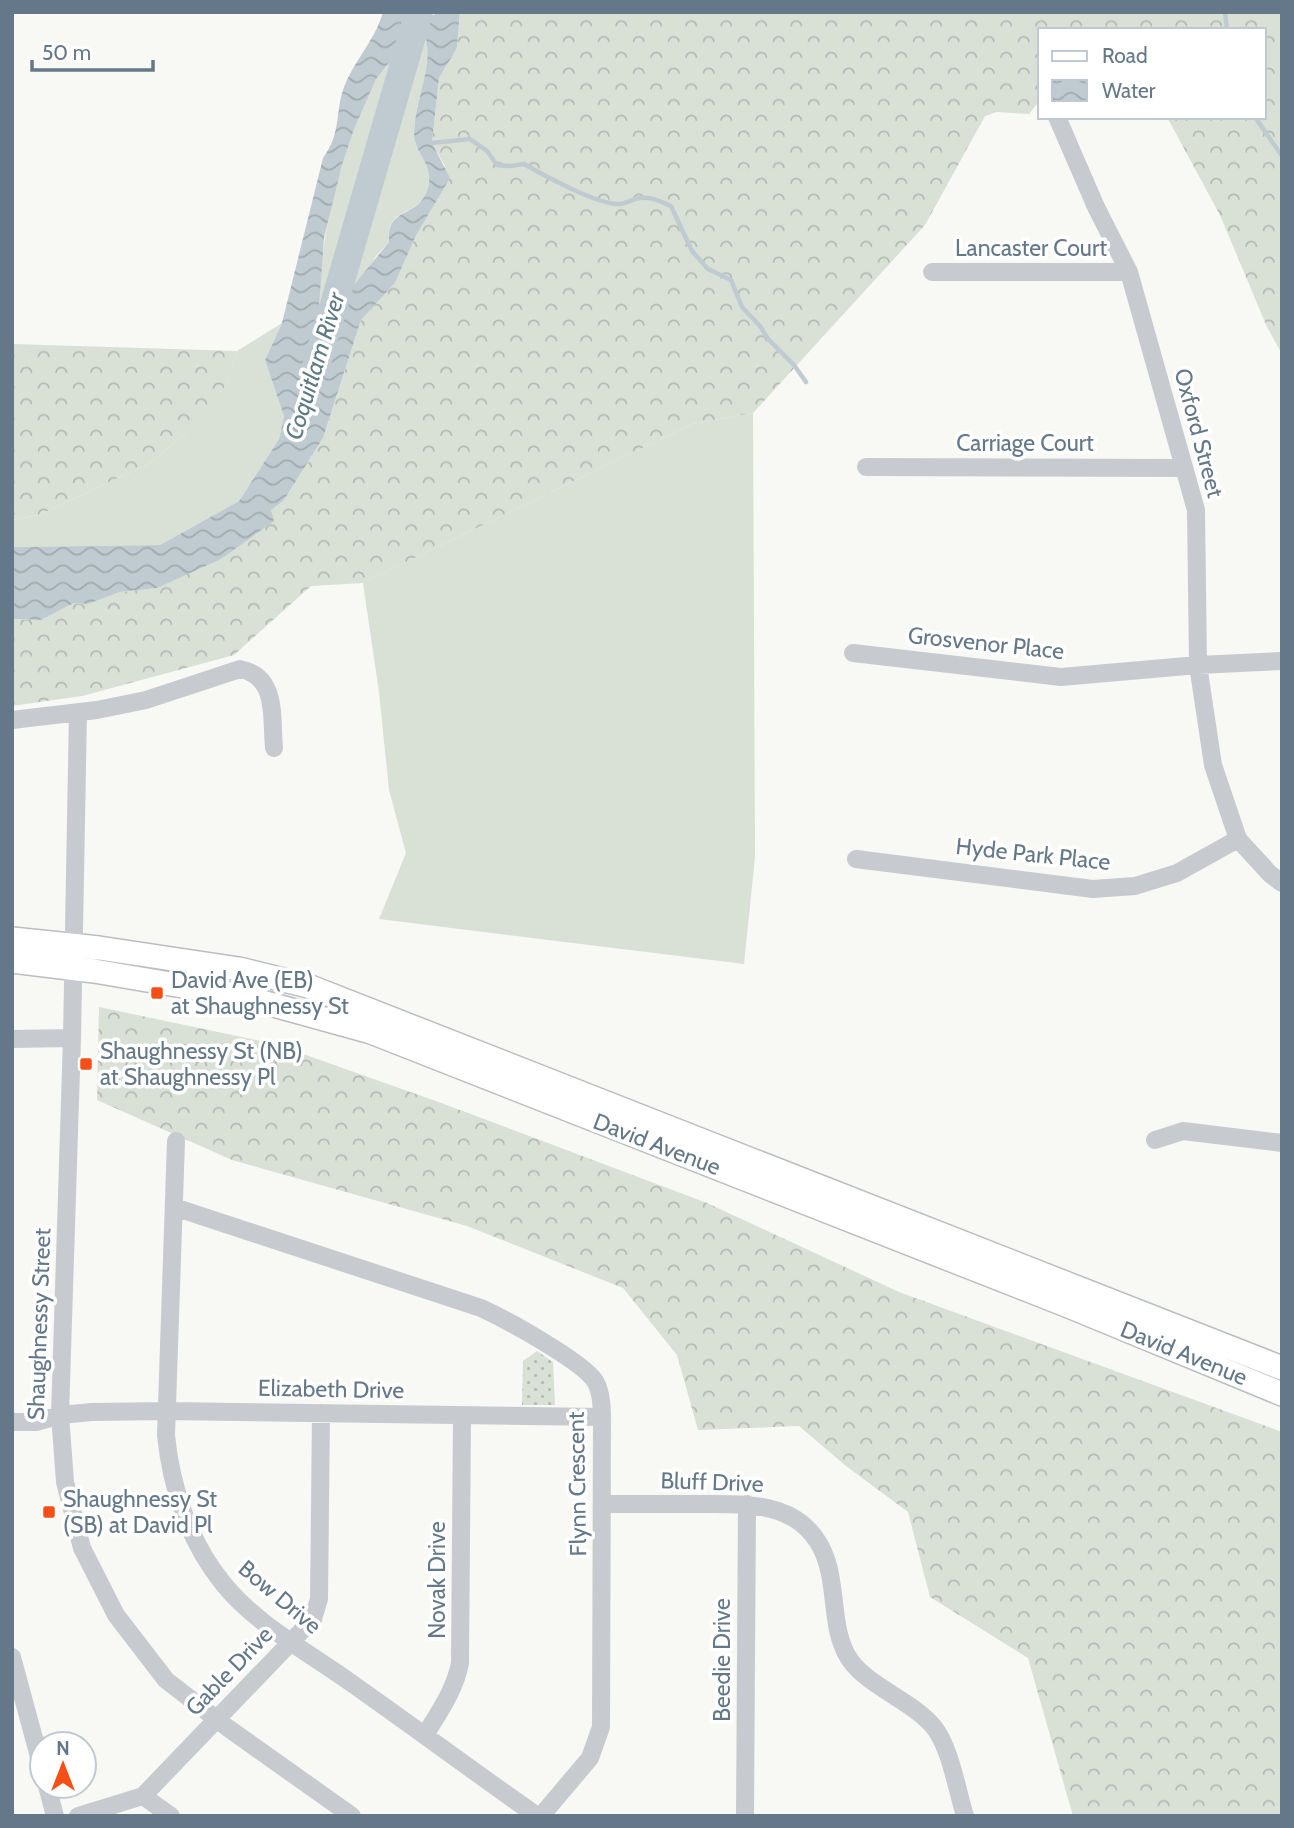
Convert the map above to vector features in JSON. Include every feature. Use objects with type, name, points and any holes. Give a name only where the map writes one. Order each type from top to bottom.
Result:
[{"type":"main road","name":"David Avenue","points":[[12,939],[73,957],[241,996],[371,1032],[1066,1305],[1282,1394]]},
{"type":"main road","name":"David Avenue","points":[[12,961],[73,957],[239,969],[309,986],[1282,1368]]},
{"type":"street","name":"Oxford Street","points":[[1058,119],[1096,207],[1129,272],[1196,510],[1198,665],[1213,765],[1238,839],[1270,874],[1282,883]]},
{"type":"street","name":"Lancaster Court","points":[[932,272],[1129,272]]},
{"type":"street","name":"Carriage Court","points":[[866,467],[1184,468]]},
{"type":"street","name":"Grosvenor Place","points":[[853,653],[1062,677],[1198,665],[1282,661]]},
{"type":"street","points":[[12,720],[146,701],[233,670],[249,670],[260,676],[267,686],[274,748]]},
{"type":"street","name":"Shaughnessy Street","points":[[78,712],[72,1038],[60,1415],[65,1482],[82,1548],[116,1615],[166,1680],[352,1816]]},
{"type":"street","name":"Hyde Park Place","points":[[856,859],[1093,889],[1135,886],[1177,873],[1238,839]]},
{"type":"street","points":[[12,1039],[72,1038]]},
{"type":"street","points":[[1155,1140],[1183,1132],[1282,1143]]},
{"type":"street","name":"Bow Drive","points":[[176,1141],[168,1451],[181,1509],[206,1559],[231,1592],[292,1642],[539,1816]]},
{"type":"street","name":"Flynn Crescent","points":[[174,1208],[499,1316],[590,1375],[600,1391],[603,1504],[601,1727],[590,1758],[539,1816]]},
{"type":"street","name":"Elizabeth Drive","points":[[12,1422],[36,1422],[60,1415],[92,1412],[167,1410],[602,1417]]},
{"type":"street","name":"Gable Drive","points":[[144,1796],[313,1619],[319,1599],[321,1413]]},
{"type":"street","name":"Novak Drive","points":[[425,1735],[452,1691],[460,1663],[462,1416]]},
{"type":"street","name":"Bluff Drive","points":[[603,1504],[747,1504],[771,1508],[792,1516],[817,1540],[830,1573],[839,1632],[846,1652],[857,1668],[935,1727],[944,1747],[965,1816]]},
{"type":"street","name":"Beedie Drive","points":[[745,1816],[747,1504]]},
{"type":"street","points":[[12,1657],[32,1730]]},
{"type":"street","points":[[78,1816],[144,1796],[171,1816]]},
{"type":"green space","points":[[460,12],[1280,12],[1282,354],[1267,327],[1220,215],[1168,119],[1266,119],[1266,28],[1038,28],[1038,103],[1029,114],[997,112],[985,116],[925,225],[753,413],[692,424],[363,583],[311,586],[234,655],[82,696],[12,706],[12,619],[41,620],[74,603],[88,604],[120,592],[157,588],[284,500],[323,438],[361,320],[395,283],[445,166],[432,143],[439,78],[457,48]]},
{"type":"green space","points":[[423,29],[427,43],[427,69],[414,134],[428,169],[429,185],[420,202],[392,223],[389,242],[376,256],[337,327],[329,328],[318,319],[319,289],[323,250],[344,159],[359,115],[378,76],[399,46]]},
{"type":"green space","points":[[282,323],[265,360],[284,415],[279,439],[239,501],[160,545],[12,547],[12,520],[39,515],[150,463],[186,433],[226,384],[237,351]]},
{"type":"green space","points":[[12,344],[237,351],[226,384],[215,402],[186,433],[150,463],[39,515],[12,520]]},
{"type":"green space","points":[[753,413],[755,857],[744,964],[379,919],[406,853],[389,790],[379,692],[363,583],[692,424]]},
{"type":"green space","points":[[99,1007],[275,1044],[444,1104],[707,1203],[899,1292],[1282,1432],[1282,1816],[1073,1816],[1028,1658],[930,1597],[908,1512],[846,1466],[799,1426],[698,1430],[677,1355],[623,1288],[467,1226],[232,1160],[97,1100]]},
{"type":"green space","points":[[537,1351],[553,1362],[555,1405],[522,1405],[523,1361]]},
{"type":"water","points":[[383,12],[425,12],[426,15],[434,15],[436,12],[460,12],[457,48],[439,78],[432,143],[450,178],[416,235],[395,283],[361,320],[323,438],[284,500],[271,510],[274,521],[221,559],[157,588],[120,592],[88,604],[74,603],[41,620],[12,619],[12,547],[160,545],[239,501],[279,439],[284,416],[265,360],[282,323],[323,158],[333,140],[343,90]],"holes":[[[423,29],[428,55],[414,134],[428,169],[429,185],[420,202],[392,223],[389,242],[345,296],[337,327],[329,328],[318,319],[324,238],[354,129],[376,79],[406,41]]]},
{"type":"waterway","name":"Coquitlam River","points":[[317,363],[419,12]]},
{"type":"waterway","points":[[1225,12],[1227,28]]},
{"type":"waterway","points":[[1256,119],[1282,156]]},
{"type":"waterway","points":[[432,143],[470,139],[487,151],[497,165],[524,164],[598,200],[619,204],[645,198],[671,206],[692,251],[708,269],[731,280],[742,307],[806,382]]},
{"type":"place","name":"David Ave (EB) at Shaughnessy St","points":[[157,993]]},
{"type":"place","name":"Shaughnessy St (NB) at Shaughnessy Pl","points":[[86,1064]]},
{"type":"place","name":"Shaughnessy St (SB) at David Pl","points":[[49,1512]]}]
